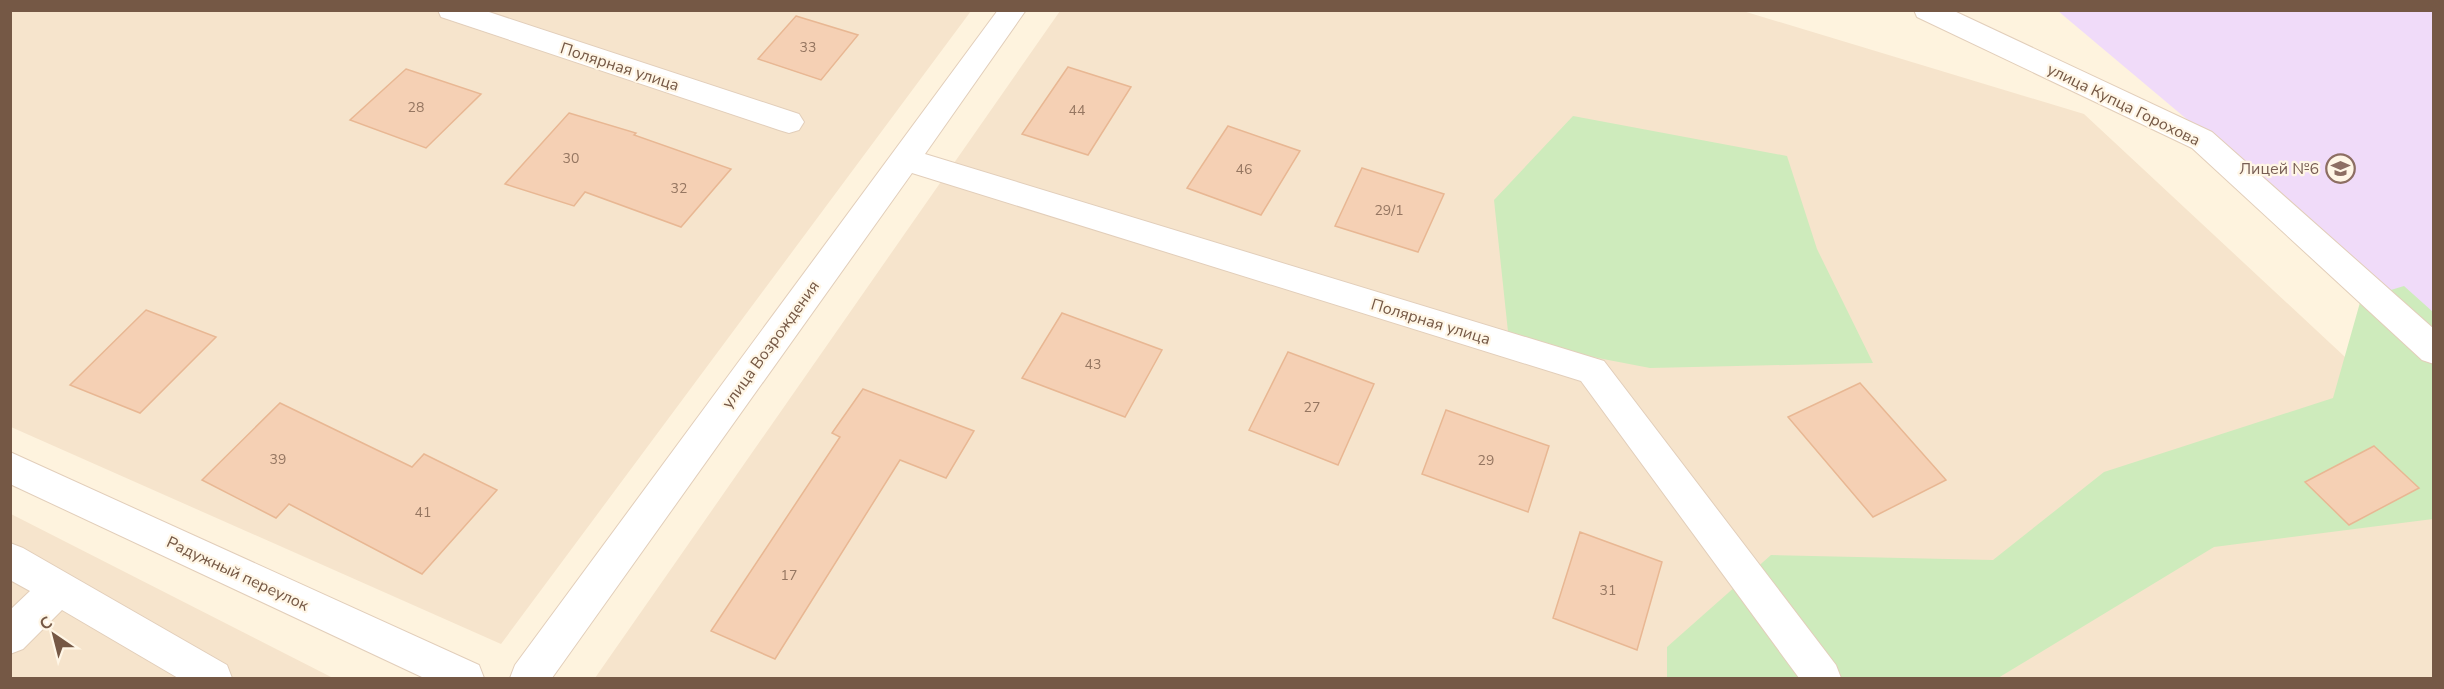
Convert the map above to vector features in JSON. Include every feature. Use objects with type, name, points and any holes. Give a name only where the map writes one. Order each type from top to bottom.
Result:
[{"type":"street","name":"Полярная улица","points":[[451,10],[789,122]]},
{"type":"street","name":"улица Возрождения","points":[[529,678],[1013,10]]},
{"type":"street","name":"улица Купца Горохова","points":[[1927,10],[2202,140],[2433,350]]},
{"type":"street","name":"Полярная улица","points":[[903,159],[1592,371],[1822,678]]},
{"type":"street","name":"Радужный переулок","points":[[10,467],[465,678]]},
{"type":"street","points":[[10,560],[213,678]]},
{"type":"street","points":[[10,636],[58,588]]},
{"type":"shaded area","points":[[11,11],[971,11],[501,644],[11,427]]},
{"type":"shaded area","points":[[1060,11],[1743,11],[2084,114],[2433,439],[2433,678],[595,678]]},
{"type":"shaded area","name":"Лицей №6","points":[[2058,11],[2433,11],[2433,326]]},
{"type":"shaded area","points":[[11,514],[333,678],[11,678]]},
{"type":"green space","points":[[1573,116],[1787,156],[1817,249],[1873,363],[1650,368],[1509,341],[1494,200]]},
{"type":"green space","points":[[2404,286],[2433,312],[2433,519],[2214,547],[1998,678],[1667,678],[1667,647],[1771,555],[1993,560],[2104,472],[2333,398],[2361,299]]},
{"type":"building","points":[[796,16],[858,35],[821,80],[758,59]]},
{"type":"building","points":[[1068,67],[1131,87],[1088,155],[1022,134]]},
{"type":"building","points":[[406,69],[481,94],[426,148],[350,120]]},
{"type":"building","points":[[569,113],[636,133],[634,135],[731,169],[681,227],[585,192],[574,206],[505,184]]},
{"type":"building","points":[[1228,126],[1300,151],[1261,215],[1187,188]]},
{"type":"building","points":[[1362,168],[1444,194],[1418,252],[1335,226]]},
{"type":"building","points":[[146,310],[216,337],[140,413],[70,385]]},
{"type":"building","points":[[1062,313],[1162,350],[1125,417],[1022,378]]},
{"type":"building","points":[[1288,352],[1374,384],[1338,465],[1249,430]]},
{"type":"building","points":[[1860,383],[1946,480],[1873,517],[1788,417]]},
{"type":"building","points":[[863,389],[974,431],[946,478],[900,460],[775,659],[711,631],[840,437],[832,433]]},
{"type":"building","points":[[280,403],[412,467],[424,454],[497,490],[422,574],[289,504],[276,518],[202,480]]},
{"type":"building","points":[[1446,410],[1549,446],[1528,512],[1422,474]]},
{"type":"building","points":[[2374,446],[2419,488],[2349,525],[2305,482]]},
{"type":"building","points":[[1580,532],[1662,562],[1637,650],[1553,618]]},
{"type":"place","name":"Лицей №6","points":[[2340,168]]}]
